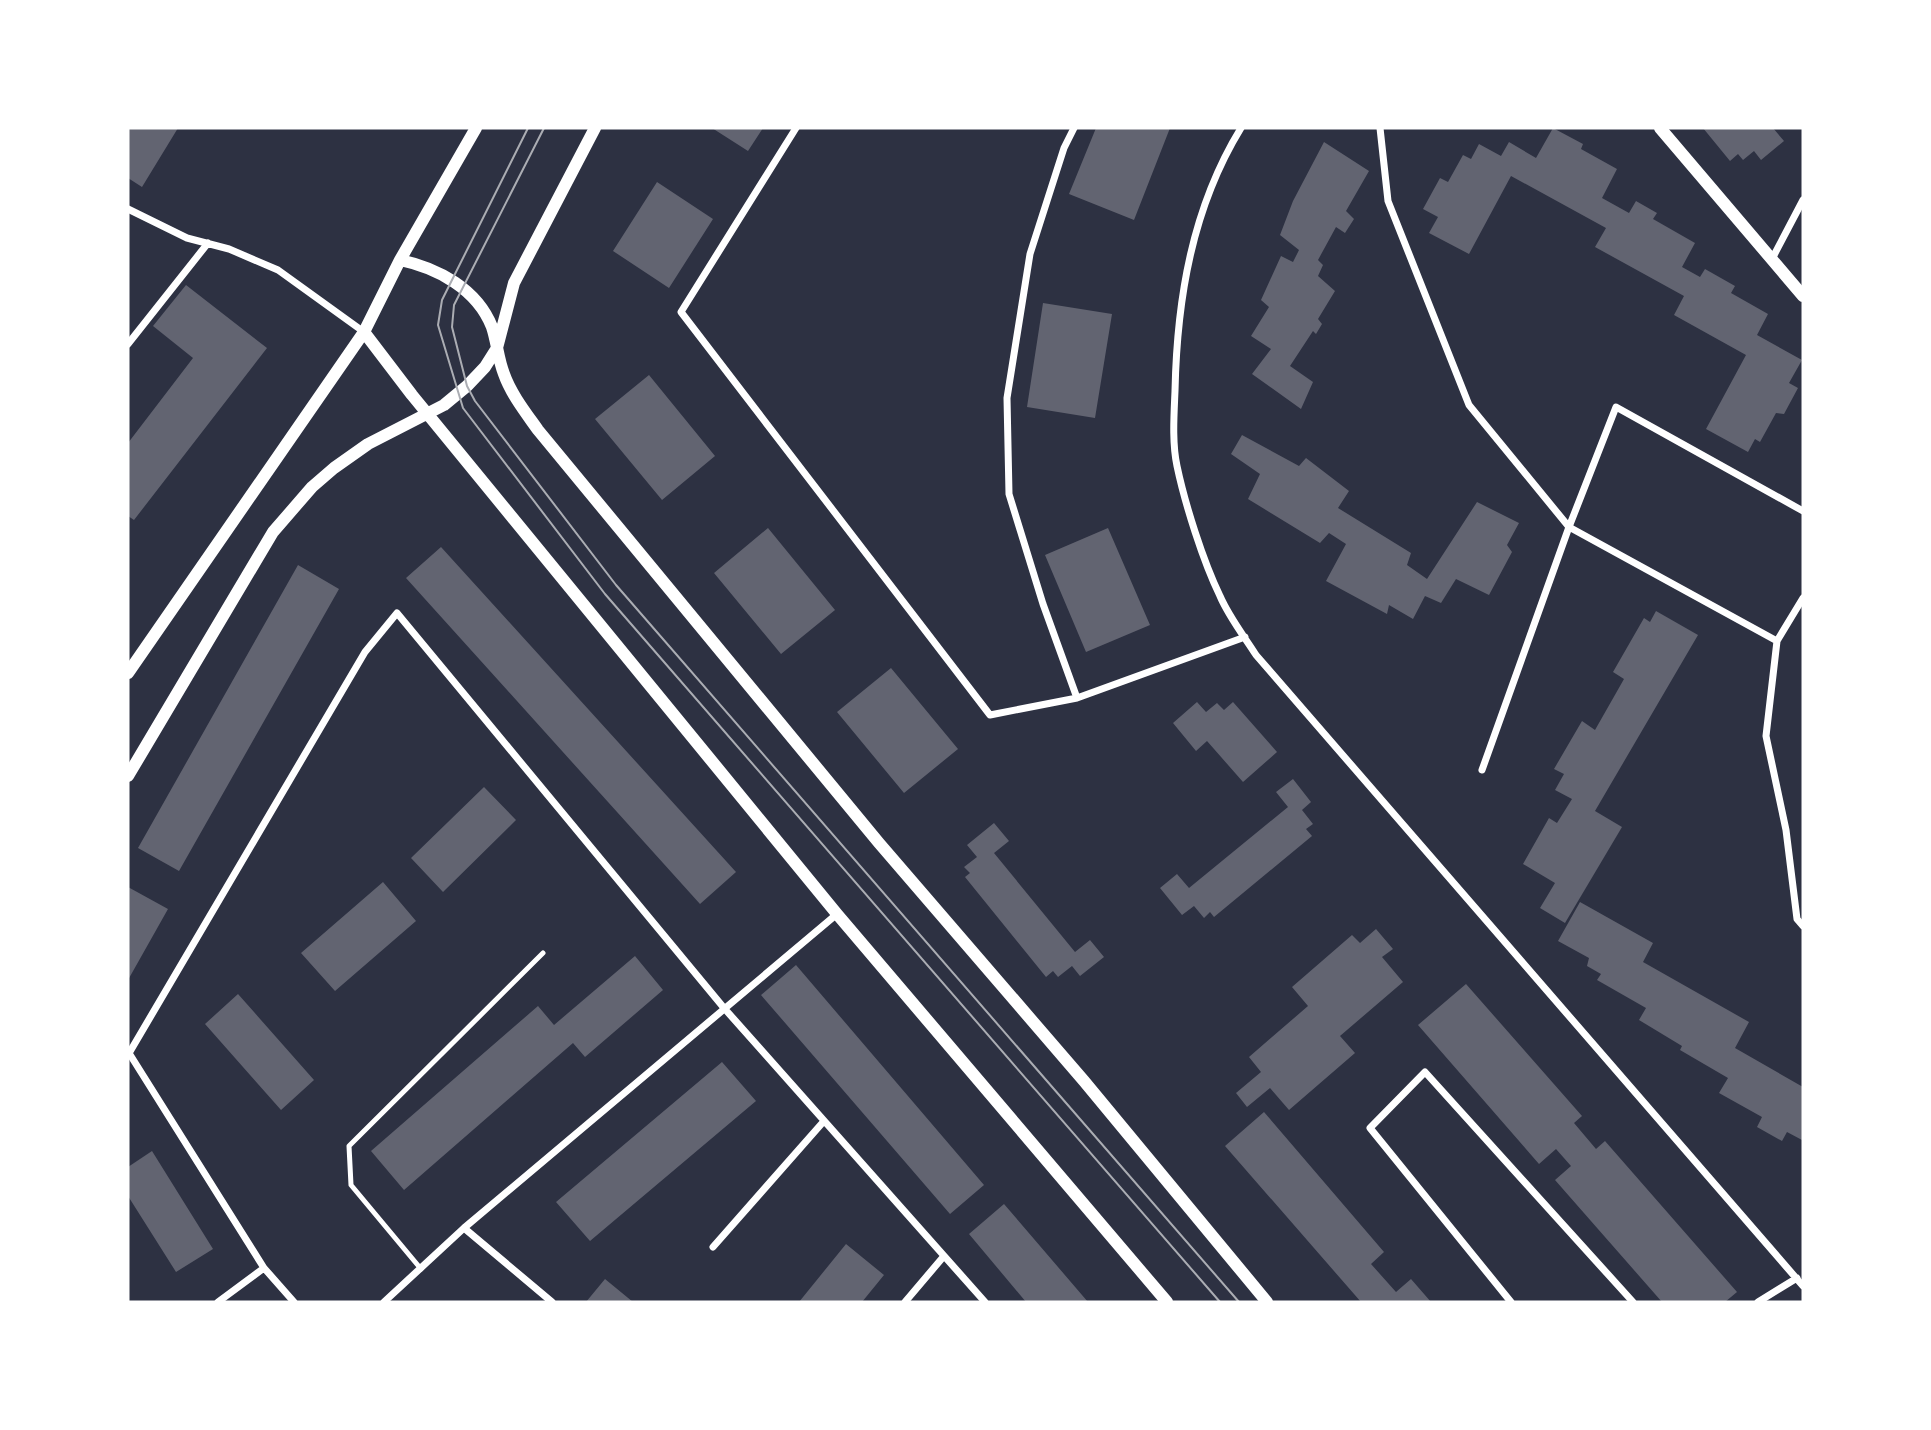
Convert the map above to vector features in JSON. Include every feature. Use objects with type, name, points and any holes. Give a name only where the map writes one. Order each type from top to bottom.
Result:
[{"type":"street","points":[[128,673],[365,332],[400,260],[476,128]]},
{"type":"street","points":[[128,776],[273,532],[292,509],[334,468],[368,444],[429,414],[467,386],[485,367],[497,348],[514,283],[595,128]]},
{"type":"street","points":[[796,128],[681,312],[990,715],[1077,698],[1245,637]]},
{"type":"street","points":[[1074,128],[1064,148],[1030,254],[1007,398],[1009,494],[1043,604],[1077,698]]},
{"type":"street","points":[[1241,128],[1213,179],[1198,220],[1176,337],[1176,463],[1195,529],[1220,597],[1265,666],[1803,1286]]},
{"type":"street","points":[[1380,128],[1388,201],[1469,405],[1569,527],[1777,641]]},
{"type":"street","points":[[1660,128],[1803,296]]},
{"type":"street","points":[[1772,259],[1803,200]]},
{"type":"street","points":[[128,209],[187,238],[254,258],[278,270],[365,332],[836,914],[1167,1302]]},
{"type":"street","points":[[128,344],[208,243]]},
{"type":"street","points":[[400,260],[436,272],[475,298],[485,311],[504,376],[538,430],[879,843],[1084,1081],[1266,1302]]},
{"type":"street","points":[[1482,770],[1569,527],[1616,407],[1803,511]]},
{"type":"street","points":[[1803,598],[1777,641],[1766,736],[1786,830],[1797,919],[1803,926]]},
{"type":"street","points":[[295,1302],[264,1268],[128,1054],[365,652],[397,613],[724,1009],[985,1302]]},
{"type":"street","points":[[384,1302],[464,1228],[836,914]]},
{"type":"street","points":[[1511,1302],[1370,1128],[1425,1072],[1633,1302]]},
{"type":"street","points":[[713,1247],[824,1121]]},
{"type":"street","points":[[464,1228],[552,1302]]},
{"type":"street","points":[[905,1302],[944,1256]]},
{"type":"street","points":[[218,1302],[264,1268]]},
{"type":"street","points":[[1758,1302],[1797,1278]]},
{"type":"lane","points":[[421,1269],[351,1185],[349,1146],[543,953]]},
{"type":"building","points":[[128,128],[178,128],[142,187],[128,178]]},
{"type":"building","points":[[712,128],[763,128],[748,151]]},
{"type":"building","points":[[1096,128],[1170,128],[1134,220],[1069,194]]},
{"type":"building","points":[[1553,128],[1583,144],[1581,149],[1617,169],[1602,198],[1629,213],[1636,201],[1657,213],[1653,219],[1695,243],[1682,267],[1700,277],[1705,269],[1735,286],[1731,293],[1768,314],[1757,335],[1802,360],[1789,383],[1798,388],[1784,414],[1776,413],[1760,442],[1755,439],[1748,452],[1706,429],[1746,355],[1674,315],[1684,296],[1595,247],[1606,228],[1511,176],[1469,254],[1429,233],[1438,217],[1423,209],[1440,178],[1448,182],[1463,155],[1471,159],[1479,144],[1501,156],[1509,142],[1536,158]]},
{"type":"building","points":[[1703,128],[1773,128],[1784,141],[1761,160],[1754,151],[1743,160],[1738,154],[1730,161]]},
{"type":"building","points":[[1324,142],[1369,171],[1346,211],[1354,219],[1345,233],[1336,227],[1318,260],[1323,265],[1318,276],[1335,291],[1318,319],[1322,324],[1316,334],[1313,331],[1290,366],[1313,382],[1301,409],[1252,374],[1271,349],[1251,336],[1269,307],[1261,300],[1281,256],[1293,262],[1299,250],[1280,235],[1293,201]]},
{"type":"building","points":[[657,182],[713,219],[669,288],[613,251]]},
{"type":"building","points":[[186,285],[267,348],[134,520],[128,516],[128,443],[193,358],[153,326]]},
{"type":"building","points":[[1043,303],[1112,314],[1095,418],[1027,407]]},
{"type":"building","points":[[649,375],[715,456],[662,500],[595,419]]},
{"type":"building","points":[[1242,435],[1299,466],[1306,458],[1349,491],[1338,508],[1411,553],[1407,565],[1427,579],[1477,502],[1519,523],[1507,545],[1512,552],[1489,595],[1456,579],[1441,603],[1425,596],[1413,619],[1389,605],[1387,614],[1326,581],[1346,544],[1329,533],[1320,543],[1248,499],[1260,474],[1231,454]]},
{"type":"building","points":[[768,528],[835,610],[781,654],[714,573]]},
{"type":"building","points":[[1108,528],[1150,625],[1086,652],[1045,555]]},
{"type":"building","points":[[441,547],[736,872],[700,904],[406,578]]},
{"type":"building","points":[[298,565],[339,589],[179,871],[138,848]]},
{"type":"building","points":[[1656,611],[1698,635],[1595,811],[1622,827],[1565,923],[1540,908],[1555,883],[1523,864],[1549,818],[1557,823],[1572,799],[1555,790],[1564,774],[1554,769],[1582,721],[1595,730],[1624,679],[1613,672],[1644,618],[1650,622]]},
{"type":"building","points":[[891,668],[958,749],[904,793],[837,712]]},
{"type":"building","points":[[1197,702],[1206,712],[1217,703],[1224,710],[1233,702],[1277,752],[1243,782],[1207,741],[1196,751],[1173,723]]},
{"type":"building","points":[[1293,779],[1311,802],[1302,810],[1313,824],[1306,829],[1312,836],[1214,917],[1210,912],[1204,918],[1194,906],[1182,915],[1160,888],[1177,874],[1189,888],[1288,807],[1276,792]]},
{"type":"building","points":[[484,787],[516,820],[443,892],[411,858]]},
{"type":"building","points":[[994,823],[1009,841],[994,853],[1075,952],[1090,940],[1104,957],[1080,976],[1072,966],[1058,977],[1053,971],[1046,977],[965,877],[970,873],[964,867],[977,857],[967,845]]},
{"type":"building","points":[[383,882],[416,921],[335,991],[301,953]]},
{"type":"building","points":[[128,887],[168,909],[128,980]]},
{"type":"building","points":[[1580,902],[1653,943],[1643,962],[1749,1022],[1735,1048],[1803,1087],[1802,1140],[1787,1132],[1782,1141],[1757,1127],[1762,1117],[1719,1093],[1728,1078],[1680,1050],[1682,1046],[1639,1020],[1646,1008],[1597,980],[1601,974],[1587,966],[1589,958],[1558,941]]},
{"type":"building","points":[[1376,929],[1393,949],[1382,957],[1403,982],[1340,1036],[1355,1053],[1289,1110],[1270,1088],[1247,1107],[1236,1093],[1261,1072],[1249,1057],[1308,1006],[1292,987],[1352,935],[1360,943]]},
{"type":"building","points":[[635,956],[663,990],[585,1057],[573,1043],[404,1190],[371,1151],[538,1006],[554,1025]]},
{"type":"building","points":[[796,965],[984,1185],[950,1214],[761,995]]},
{"type":"building","points":[[1466,984],[1582,1116],[1574,1123],[1596,1149],[1605,1141],[1737,1292],[1725,1302],[1662,1302],[1555,1180],[1571,1166],[1556,1149],[1539,1164],[1418,1025]]},
{"type":"building","points":[[238,994],[314,1080],[281,1110],[205,1024]]},
{"type":"building","points":[[722,1062],[756,1101],[590,1241],[556,1202]]},
{"type":"building","points":[[1264,1112],[1384,1252],[1371,1264],[1396,1292],[1411,1279],[1431,1302],[1361,1302],[1225,1146]]},
{"type":"building","points":[[152,1151],[213,1249],[176,1272],[128,1196],[128,1167]]},
{"type":"building","points":[[1004,1204],[1088,1302],[1026,1302],[969,1234]]},
{"type":"building","points":[[846,1244],[884,1275],[862,1302],[799,1302]]},
{"type":"building","points":[[605,1279],[633,1302],[586,1302]]},
{"type":"tram line","points":[[528,128],[442,300],[438,325],[463,408],[605,594],[1220,1302]]},
{"type":"tram line","points":[[544,128],[454,305],[452,327],[467,386],[475,401],[616,585],[1239,1302]]}]
